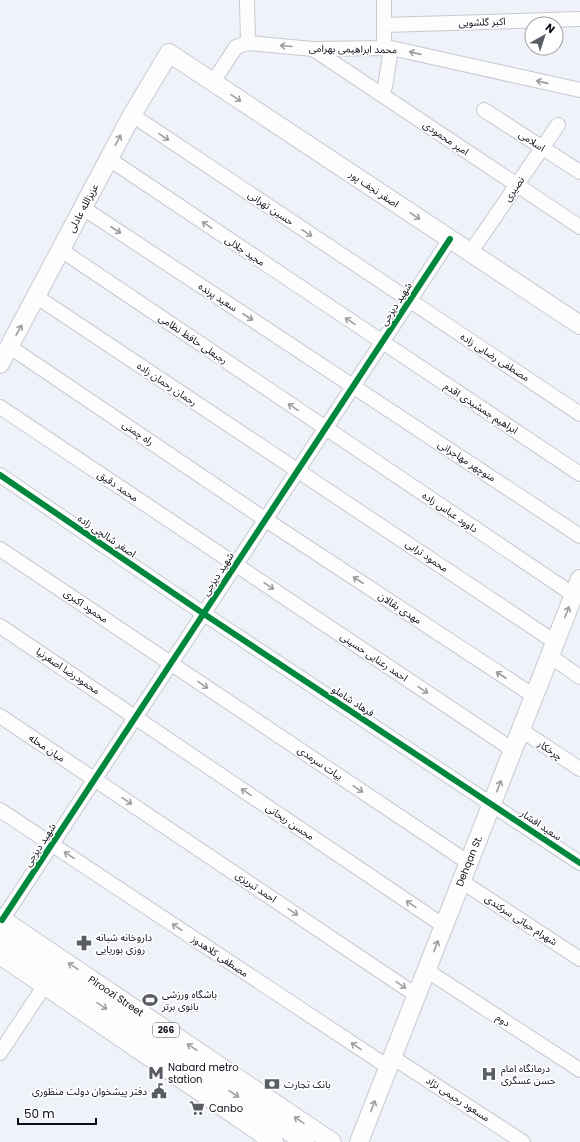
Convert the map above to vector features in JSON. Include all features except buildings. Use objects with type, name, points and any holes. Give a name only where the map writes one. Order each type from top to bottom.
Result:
[{"type":"main road","name":"اصغر نجف پور","points":[[169,53],[580,325]]},
{"type":"main road","name":"عزیزالله عادلی","points":[[0,364],[37,297],[132,115],[169,53]]},
{"type":"main road","name":"Dehqan St.","points":[[359,1142],[552,649],[578,587]]},
{"type":"main road","name":"Piroozi Street","points":[[1,919],[332,1142]]},
{"type":"main road","name":"Piroozi Street","points":[[0,938],[49,979],[155,1042],[305,1142]]},
{"type":"main road","points":[[0,955],[49,979],[130,1043],[274,1142]]},
{"type":"main road","points":[[130,1043],[155,1042]]},
{"type":"main road","points":[[188,1064],[197,1089]]},
{"type":"street","points":[[213,82],[236,47],[248,43],[247,0]]},
{"type":"street","points":[[384,0],[384,25],[388,48],[384,87]]},
{"type":"street","name":"اکبر گلشویی","points":[[384,25],[580,19]]},
{"type":"street","name":"محمد ابراهیمی بهرامی","points":[[248,43],[313,49],[388,48],[580,90]]},
{"type":"street","name":"امیر محمودی","points":[[313,49],[580,227]]},
{"type":"street","name":"اسلامی","points":[[484,110],[580,172]]},
{"type":"street","name":"حسین تهرانی","points":[[132,115],[410,301]]},
{"type":"street","name":"نصیری","points":[[470,253],[558,125]]},
{"type":"street","name":"مجید جلالی","points":[[109,159],[382,343]]},
{"type":"street","name":"سعید پرنده","points":[[83,208],[354,386]]},
{"type":"street","name":"شهید دیزجی","points":[[1,919],[450,240]]},
{"type":"street","name":"رجبعلی حافظ نظامی","points":[[61,250],[326,429]]},
{"type":"street","name":"رحمان رحمان زاده","points":[[37,297],[298,471]]},
{"type":"street","name":"مصطفی رضایی زاده","points":[[410,301],[580,414]]},
{"type":"street","name":"ابراهیم جمشیدی اقدم","points":[[382,343],[580,474]]},
{"type":"street","name":"راه چمنی","points":[[10,347],[266,520]]},
{"type":"street","name":"منوچهر مهاجرانی","points":[[354,386],[580,536]]},
{"type":"street","name":"محمد دقیق","points":[[0,407],[236,565]]},
{"type":"street","name":"داوود عباس زاده","points":[[326,429],[578,587]]},
{"type":"street","name":"محمود ترابی","points":[[298,471],[552,649],[580,677]]},
{"type":"street","name":"اصغر شالچی زاده","points":[[0,475],[204,614]]},
{"type":"street","name":"مهدی بقالان","points":[[266,520],[534,696]]},
{"type":"street","name":"محمود اکبری","points":[[0,549],[171,664]]},
{"type":"street","name":"احمد رعنایی حسینی","points":[[236,565],[513,750]]},
{"type":"street","name":"فرهاد شاملو","points":[[204,614],[492,804]]},
{"type":"street","name":"محمودرضا اصغرنیا","points":[[0,626],[136,717]]},
{"type":"street","name":"بیات سرمدی","points":[[171,664],[469,863]]},
{"type":"street","name":"میان محله","points":[[0,716],[95,779]]},
{"type":"street","name":"محسن ریحانی","points":[[136,717],[444,926]]},
{"type":"street","name":"چرخکار","points":[[521,730],[580,769]]},
{"type":"street","name":"احمد تبریزی","points":[[95,779],[416,995]]},
{"type":"street","name":"سعید افشار","points":[[492,804],[580,863]]},
{"type":"street","name":"مصطفی کلاهدوز","points":[[0,810],[390,1062]]},
{"type":"street","name":"شهرام حیاتی سرکندی","points":[[461,881],[580,959]]},
{"type":"street","name":"دوم","points":[[426,970],[580,1070]]},
{"type":"street","points":[[2,1044],[49,979]]},
{"type":"street","name":"مسعود رحیمی نژاد","points":[[390,1062],[523,1142]]},
{"type":"cycle path","points":[[2,920],[450,239]]},
{"type":"cycle path","points":[[0,475],[204,614],[580,863]]},
{"type":"place","name":"داروخانه شبانه روزی بوریایی","points":[[84,943]]},
{"type":"place","name":"باشگاه ورزشی بانوی برتر","points":[[150,1000]]},
{"type":"place","name":"Nabard metro station","points":[[156,1073]]},
{"type":"place","name":"درمانگاه امام حسن عسگری","points":[[489,1074]]},
{"type":"place","name":"بانک تجارت","points":[[272,1084]]},
{"type":"place","name":"دفتر پیشخوان دولت‌ منظوری","points":[[159,1091]]},
{"type":"place","name":"Canbo","points":[[197,1108]]}]
